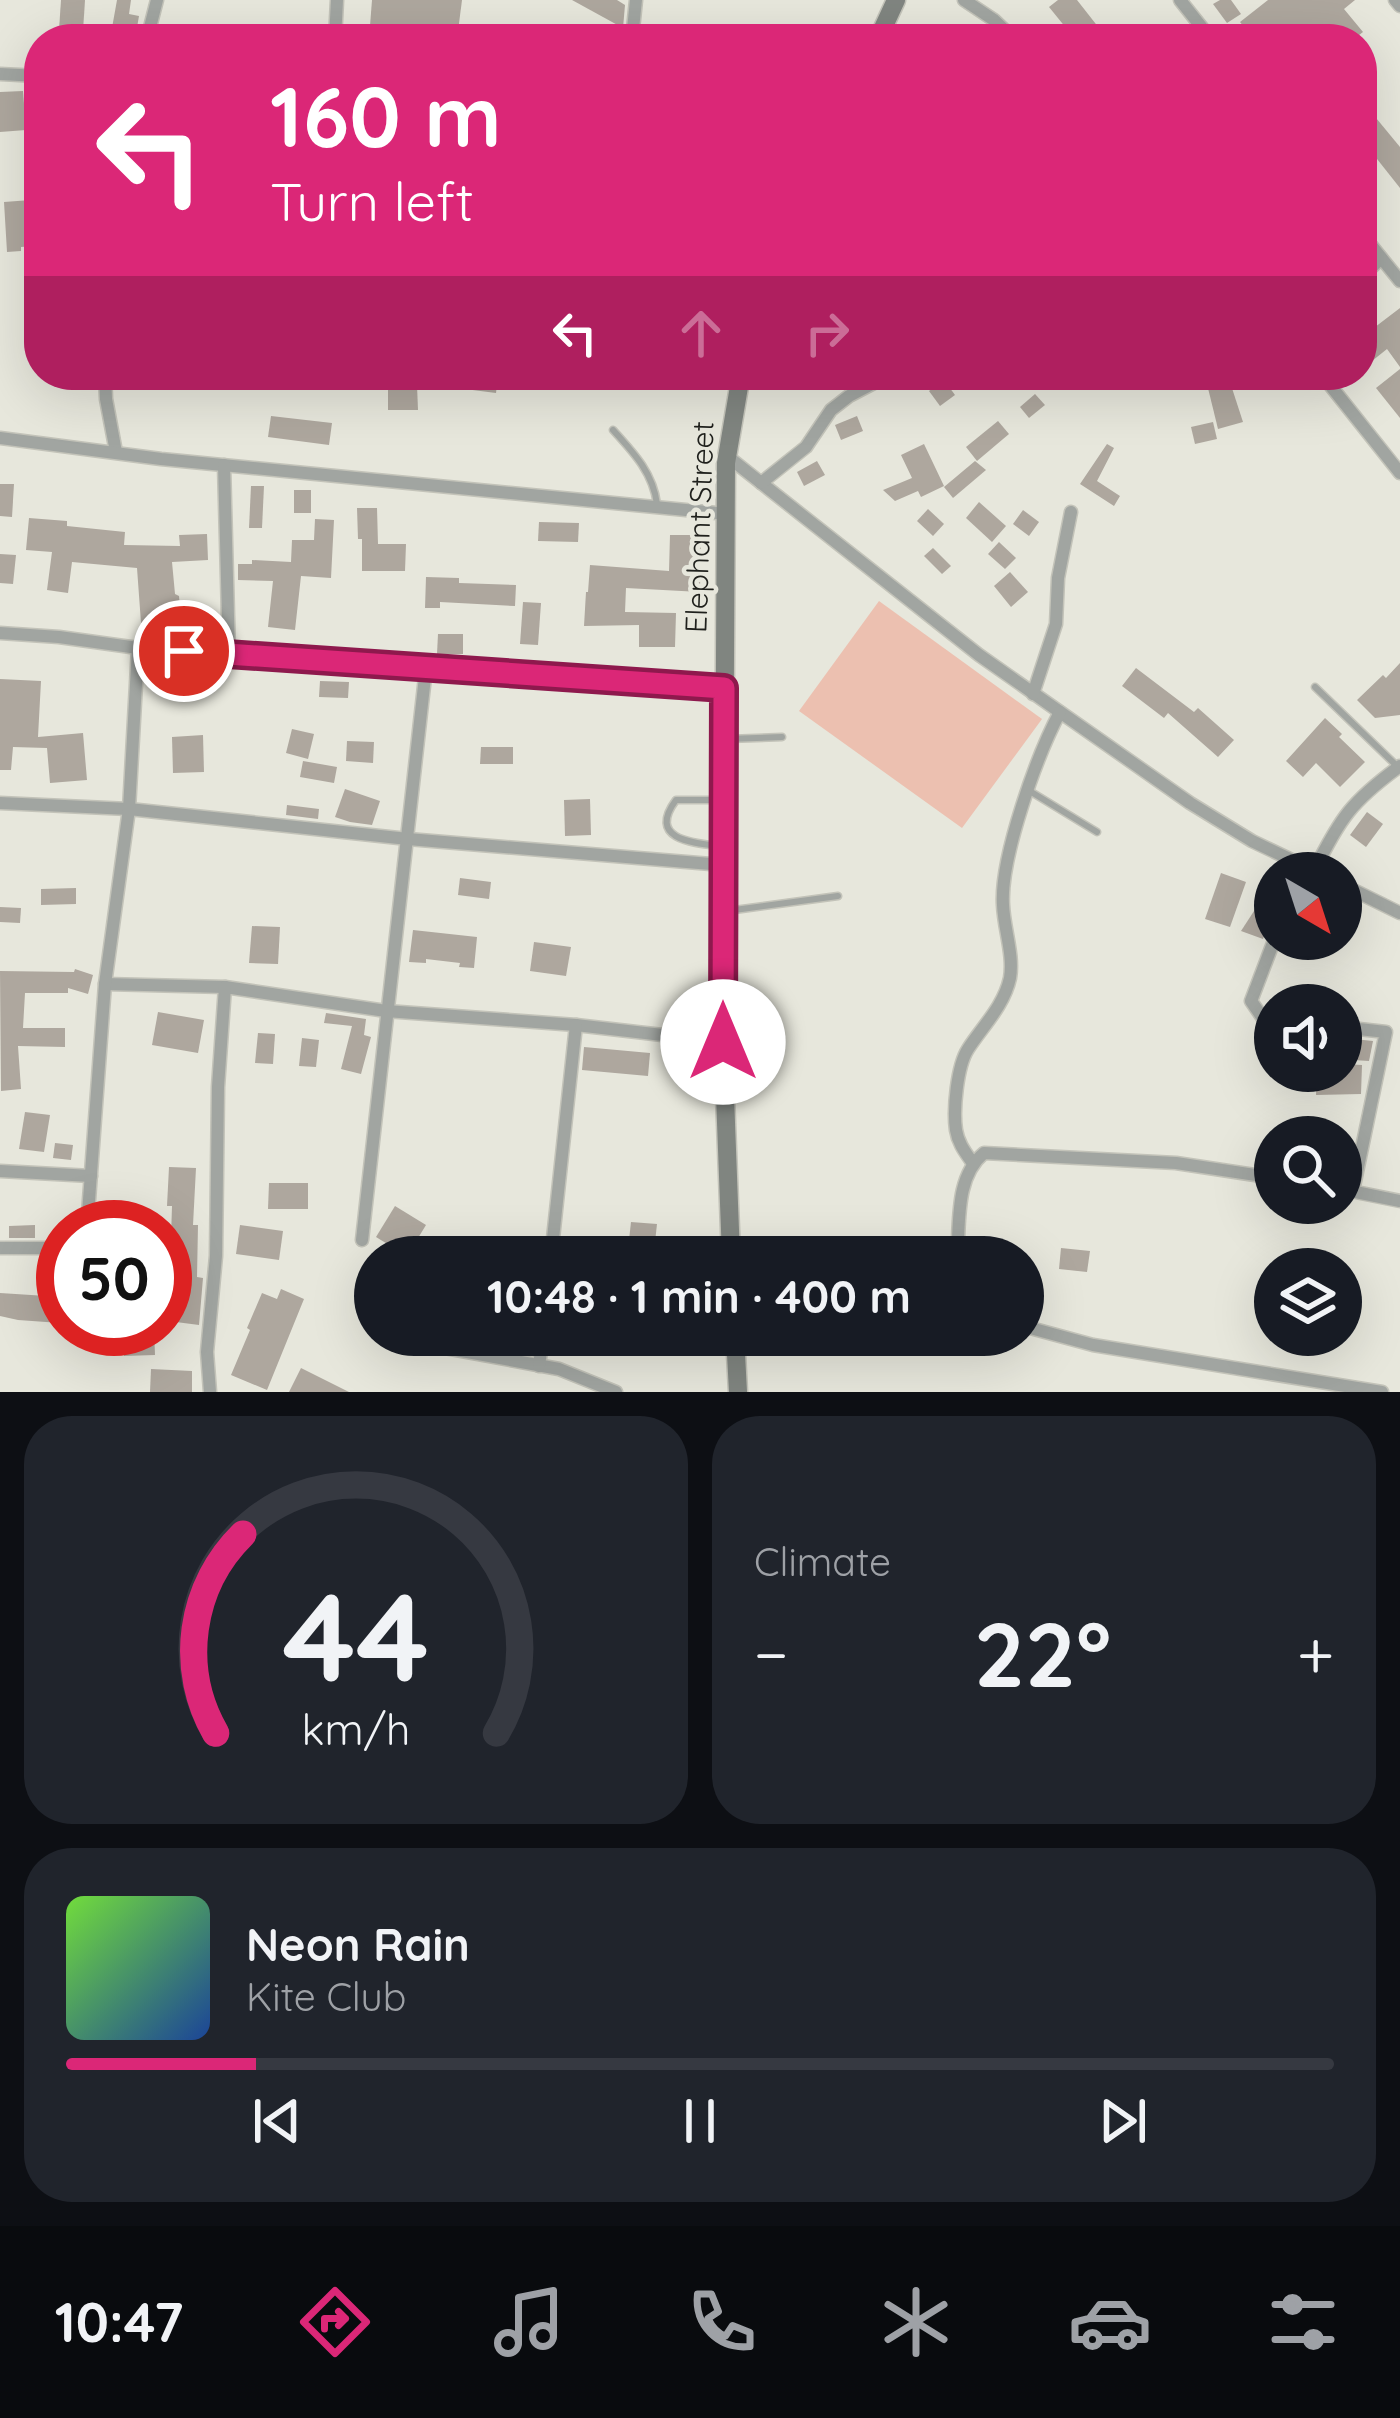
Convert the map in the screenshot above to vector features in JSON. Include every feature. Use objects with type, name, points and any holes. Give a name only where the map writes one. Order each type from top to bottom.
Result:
[{"type":"main road","name":"Elephant Street","points":[[730,1236],[723,1042],[723,801],[727,455],[736,390]]},
{"type":"main road","points":[[737,1356],[738,1392]]},
{"type":"street","points":[[964,0],[998,24]]},
{"type":"street","points":[[1377,253],[1400,281]]},
{"type":"street","points":[[1377,262],[1381,258]]},
{"type":"street","points":[[107,390],[116,452]]},
{"type":"street","points":[[761,483],[806,447],[832,410],[860,390]]},
{"type":"street","points":[[1334,390],[1400,473]]},
{"type":"street","points":[[0,438],[727,514]]},
{"type":"street","points":[[727,455],[979,656],[1190,803],[1274,852]]},
{"type":"street","points":[[224,465],[229,654]]},
{"type":"street","points":[[1033,694],[1056,624],[1058,578],[1071,512]]},
{"type":"street","points":[[0,633],[138,648],[724,688]]},
{"type":"street","points":[[89,1200],[105,984],[129,808],[138,648]]},
{"type":"street","points":[[362,1236],[426,668]]},
{"type":"street","points":[[972,1162],[956,1131],[955,1102],[964,1054],[994,1014],[1010,979],[1005,874],[1044,742],[1060,712]]},
{"type":"street","points":[[1321,852],[1357,799],[1399,766]]},
{"type":"street","points":[[0,803],[129,808],[408,838],[723,855]]},
{"type":"street","points":[[1362,894],[1400,913]]},
{"type":"street","points":[[105,984],[225,987],[386,1011],[723,1042]]},
{"type":"street","points":[[210,1392],[207,1352],[216,1256],[218,1087],[225,987]]},
{"type":"street","points":[[553,1236],[576,1025]]},
{"type":"street","points":[[1362,1029],[1386,1032],[1362,1129]]},
{"type":"street","points":[[959,1236],[964,1177],[984,1153],[1176,1163],[1254,1175]]},
{"type":"street","points":[[0,1171],[91,1176]]},
{"type":"street","points":[[1362,1193],[1400,1201]]},
{"type":"street","points":[[0,1248],[36,1248]]},
{"type":"street","points":[[1044,1332],[1093,1345],[1382,1392]]},
{"type":"street","points":[[487,1356],[559,1369],[616,1392]]},
{"type":"street","points":[[539,1366],[540,1356]]},
{"type":"lane","points":[[613,430],[650,476],[658,508]]},
{"type":"lane","points":[[1315,687],[1399,766]]},
{"type":"lane","points":[[724,739],[782,737]]},
{"type":"lane","points":[[1028,790],[1096,832]]},
{"type":"lane","points":[[723,801],[676,800],[668,825],[683,843],[723,855]]},
{"type":"lane","points":[[723,912],[838,896]]},
{"type":"shaded area","points":[[879,601],[1042,719],[962,828],[799,711]]},
{"type":"building","points":[[61,0],[85,0],[83,24],[59,24]]},
{"type":"building","points":[[117,0],[131,0],[129,14],[139,16],[138,24],[113,24]]},
{"type":"building","points":[[372,0],[462,0],[459,24],[370,24]]},
{"type":"building","points":[[572,0],[617,0],[625,5],[623,24]]},
{"type":"building","points":[[1058,0],[1077,0],[1096,24],[1063,24],[1049,7]]},
{"type":"building","points":[[1231,0],[1241,14],[1227,23],[1213,4]]},
{"type":"building","points":[[1268,0],[1355,0],[1344,9],[1356,24],[1240,22]]},
{"type":"building","points":[[23,91],[24,130],[0,132],[0,92]]},
{"type":"building","points":[[1377,119],[1400,147],[1400,188],[1377,159]]},
{"type":"building","points":[[24,201],[21,251],[7,252],[4,202]]},
{"type":"building","points":[[1400,308],[1400,367],[1387,349],[1377,357],[1377,326]]},
{"type":"building","points":[[1400,369],[1400,418],[1377,389]]},
{"type":"building","points":[[388,390],[417,390],[418,410],[388,410]]},
{"type":"building","points":[[951,390],[955,395],[940,406],[929,391]]},
{"type":"building","points":[[1208,390],[1233,390],[1243,422],[1218,429]]},
{"type":"building","points":[[1035,394],[1045,405],[1029,418],[1020,407]]},
{"type":"building","points":[[271,416],[332,423],[329,445],[268,437]]},
{"type":"building","points":[[857,416],[863,431],[841,440],[835,425]]},
{"type":"building","points":[[998,421],[1009,434],[977,461],[966,447]]},
{"type":"building","points":[[1213,422],[1217,439],[1195,444],[1191,427]]},
{"type":"building","points":[[924,444],[944,486],[921,497],[918,491],[895,501],[883,490],[912,478],[901,455]]},
{"type":"building","points":[[1107,444],[1114,448],[1097,481],[1120,496],[1114,506],[1080,484]]},
{"type":"building","points":[[817,461],[825,475],[804,486],[797,472]]},
{"type":"building","points":[[975,461],[986,470],[953,498],[944,487]]},
{"type":"building","points":[[0,484],[14,484],[12,517],[0,516]]},
{"type":"building","points":[[251,486],[264,486],[262,528],[249,528]]},
{"type":"building","points":[[294,490],[311,490],[311,513],[294,513]]},
{"type":"building","points":[[979,502],[1006,526],[992,542],[966,518]]},
{"type":"building","points":[[357,508],[377,508],[378,544],[406,544],[405,571],[362,571]]},
{"type":"building","points":[[928,509],[944,524],[933,536],[917,521]]},
{"type":"building","points":[[1023,510],[1039,522],[1029,536],[1013,524]]},
{"type":"building","points":[[29,518],[125,532],[124,545],[180,546],[179,535],[207,534],[208,560],[172,562],[181,620],[141,623],[137,568],[72,562],[68,593],[47,590],[52,552],[26,550]]},
{"type":"building","points":[[315,519],[334,520],[331,578],[301,576],[295,630],[268,627],[273,581],[238,580],[238,564],[291,562],[292,540],[314,540]]},
{"type":"building","points":[[539,522],[579,523],[578,542],[538,541]]},
{"type":"building","points":[[670,535],[701,535],[700,592],[626,588],[625,612],[676,613],[675,647],[639,647],[639,625],[584,626],[590,565],[669,571]]},
{"type":"building","points":[[999,542],[1016,558],[1005,569],[988,554]]},
{"type":"building","points":[[933,548],[951,566],[942,574],[924,556]]},
{"type":"building","points":[[0,554],[16,555],[13,584],[0,583]]},
{"type":"building","points":[[1010,572],[1028,592],[1011,607],[994,586]]},
{"type":"building","points":[[426,577],[516,585],[515,606],[440,602],[440,608],[425,608]]},
{"type":"building","points":[[523,602],[541,603],[538,645],[520,644]]},
{"type":"building","points":[[438,634],[463,634],[463,654],[437,654]]},
{"type":"building","points":[[1400,663],[1400,715],[1375,718],[1357,700]]},
{"type":"building","points":[[1136,668],[1194,712],[1198,708],[1234,740],[1218,757],[1168,713],[1164,718],[1122,686]]},
{"type":"building","points":[[0,679],[41,681],[38,737],[83,733],[87,780],[50,783],[47,748],[13,747],[11,770],[0,770]]},
{"type":"building","points":[[320,681],[349,682],[348,698],[319,697]]},
{"type":"building","points":[[1325,718],[1365,762],[1340,787],[1316,763],[1303,777],[1286,761]]},
{"type":"building","points":[[292,729],[314,734],[308,759],[286,753]]},
{"type":"building","points":[[203,735],[204,772],[173,773],[172,737]]},
{"type":"building","points":[[347,741],[374,742],[373,763],[346,761]]},
{"type":"building","points":[[481,747],[513,747],[513,764],[480,764]]},
{"type":"building","points":[[303,761],[337,767],[334,783],[300,777]]},
{"type":"building","points":[[345,789],[380,801],[372,825],[335,817]]},
{"type":"building","points":[[590,799],[591,835],[565,836],[564,800]]},
{"type":"building","points":[[287,805],[319,809],[318,819],[286,815]]},
{"type":"building","points":[[1367,812],[1383,824],[1366,847],[1350,835]]},
{"type":"building","points":[[1221,873],[1246,882],[1230,927],[1205,919]]},
{"type":"building","points":[[460,878],[491,882],[489,899],[458,895]]},
{"type":"building","points":[[76,888],[76,904],[41,905],[41,889]]},
{"type":"building","points":[[0,907],[21,908],[20,923],[0,922]]},
{"type":"building","points":[[1254,911],[1254,936],[1241,931]]},
{"type":"building","points":[[252,926],[280,927],[278,964],[249,963]]},
{"type":"building","points":[[413,930],[477,937],[474,968],[426,959],[426,963],[409,962]]},
{"type":"building","points":[[534,942],[571,947],[566,976],[530,971]]},
{"type":"building","points":[[75,969],[93,975],[88,994],[68,988],[68,993],[25,993],[23,1028],[65,1028],[65,1047],[18,1046],[21,1089],[1,1091],[0,971]]},
{"type":"building","points":[[158,1012],[204,1020],[198,1053],[152,1045]]},
{"type":"building","points":[[326,1013],[366,1019],[364,1035],[371,1037],[361,1074],[341,1069],[352,1026],[324,1023]]},
{"type":"building","points":[[258,1033],[275,1034],[273,1064],[255,1063]]},
{"type":"building","points":[[302,1038],[319,1040],[316,1067],[299,1066]]},
{"type":"building","points":[[1362,1040],[1373,1041],[1369,1061],[1362,1061]]},
{"type":"building","points":[[584,1047],[650,1053],[648,1076],[582,1070]]},
{"type":"building","points":[[1316,1092],[1361,1092],[1361,1094]]},
{"type":"building","points":[[25,1112],[50,1115],[44,1152],[19,1149]]},
{"type":"building","points":[[55,1143],[73,1145],[71,1160],[53,1158]]},
{"type":"building","points":[[169,1167],[196,1168],[193,1225],[198,1225],[197,1277],[203,1278],[199,1325],[192,1324],[192,1200],[167,1200]]},
{"type":"building","points":[[269,1183],[308,1183],[308,1209],[268,1209]]},
{"type":"building","points":[[395,1206],[426,1225],[419,1236],[377,1236]]},
{"type":"building","points":[[631,1222],[657,1224],[656,1236],[629,1236]]},
{"type":"building","points":[[35,1225],[35,1238],[9,1238],[9,1226]]},
{"type":"building","points":[[240,1225],[283,1231],[279,1260],[236,1254]]},
{"type":"building","points":[[1061,1248],[1090,1251],[1087,1272],[1059,1269]]},
{"type":"building","points":[[281,1289],[304,1299],[267,1390],[231,1375],[262,1293],[277,1299]]},
{"type":"building","points":[[0,1293],[36,1295],[36,1321],[0,1316]]},
{"type":"building","points":[[301,1368],[349,1392],[289,1392]]},
{"type":"building","points":[[151,1369],[192,1371],[192,1392],[150,1392]]},
{"type":"route","points":[[184,651],[724,688],[723,1042]]}]
